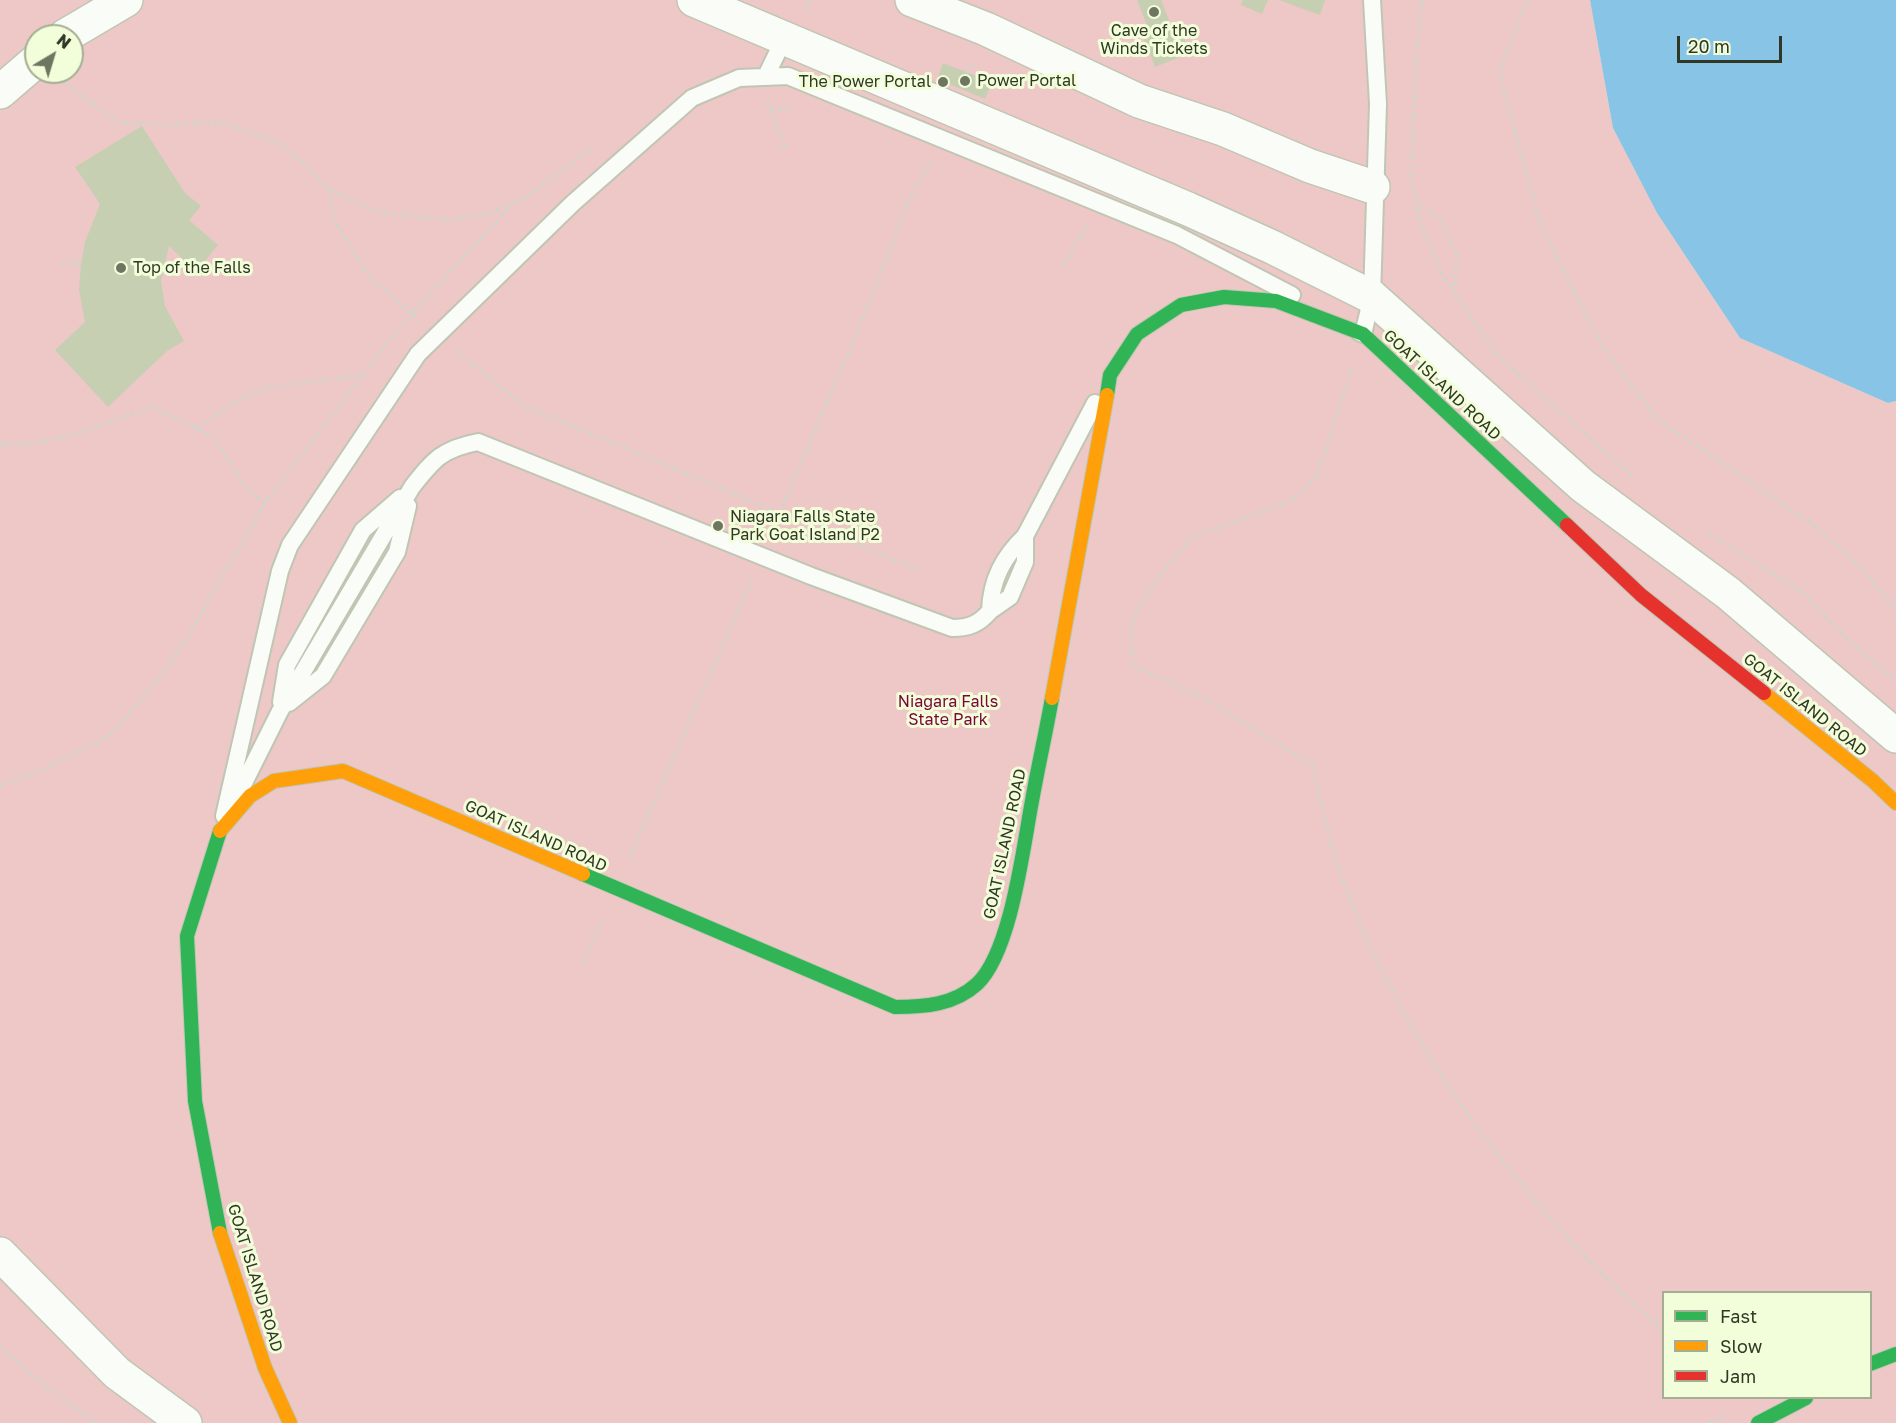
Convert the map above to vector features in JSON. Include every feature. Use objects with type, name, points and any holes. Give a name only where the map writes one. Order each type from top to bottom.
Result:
[{"type":"street","points":[[84,25],[126,0]]},
{"type":"street","points":[[694,0],[1188,209],[1272,247],[1372,297],[1583,486],[1728,593],[1896,736]]},
{"type":"street","points":[[912,0],[986,28],[1139,101],[1223,129],[1310,166],[1373,187]]},
{"type":"street","points":[[0,92],[24,81]]},
{"type":"street","name":"GOAT ISLAND ROAD","points":[[290,1423],[265,1368],[220,1233],[195,1101],[187,936],[221,829],[250,796],[274,780],[343,771],[895,1007],[930,1007],[961,996],[981,981],[1009,917],[1059,666],[1110,375],[1137,334],[1181,305],[1224,297],[1276,301],[1363,334],[1641,595],[1873,781],[1896,803]]},
{"type":"street","points":[[0,1254],[117,1373],[185,1423]]},
{"type":"street","points":[[1872,1363],[1896,1354]]},
{"type":"street","points":[[1758,1423],[1804,1399]]},
{"type":"lane","points":[[221,829],[280,571],[290,545],[418,354],[573,203],[692,98],[739,78],[788,76],[1177,235],[1363,334],[1372,297],[1373,187],[1378,104],[1372,0]]},
{"type":"lane","points":[[766,76],[784,39]]},
{"type":"lane","points":[[221,829],[280,711],[412,488],[430,464],[453,447],[478,442],[811,576],[952,628],[966,628],[982,621],[990,611],[991,589],[1008,553],[1025,536],[1110,375]]},
{"type":"path","points":[[1422,0],[1411,146],[1411,179],[1420,222],[1443,276],[1498,356],[1637,481]]},
{"type":"path","points":[[1527,0],[1499,73],[1540,223],[1602,346],[1657,419],[1812,524],[1862,568],[1896,611]]},
{"type":"path","points":[[66,84],[120,123],[222,122],[280,144],[304,163],[329,190],[376,212],[453,220],[493,212],[523,199],[599,143]]},
{"type":"path","points":[[772,531],[874,292],[912,192],[933,157]]},
{"type":"path","points":[[329,190],[335,221],[368,276],[504,392],[524,406],[919,570]]},
{"type":"path","points":[[1416,202],[1441,219],[1457,257],[1454,292]]},
{"type":"path","points":[[0,785],[35,773],[112,734],[169,665],[187,638],[265,503],[411,313],[513,203]]},
{"type":"path","points":[[1063,265],[1092,218]]},
{"type":"path","points":[[62,262],[81,264]]},
{"type":"path","points":[[1363,334],[1317,476],[1293,500],[1192,537],[1157,579],[1132,619],[1132,665],[1200,696],[1312,765],[1338,866],[1383,976],[1456,1100],[1517,1181],[1589,1261],[1662,1329]]},
{"type":"path","points":[[196,428],[241,399],[270,387],[363,375]]},
{"type":"path","points":[[0,444],[18,446],[55,440],[153,407],[213,437],[245,486],[265,503]]},
{"type":"path","points":[[1700,527],[1804,594],[1848,640],[1896,681]]},
{"type":"path","points":[[638,837],[753,577]]},
{"type":"path","points":[[582,963],[616,889]]},
{"type":"path","points":[[0,1347],[43,1384],[96,1423]]},
{"type":"green space","name":"Niagara Falls State Park","points":[[0,0],[1590,0],[1613,128],[1657,213],[1740,338],[1888,403],[1896,401],[1896,1423],[0,1423]]},
{"type":"water","points":[[1590,0],[1896,0],[1896,401],[1888,403],[1740,338],[1657,213],[1613,128]]},
{"type":"building","points":[[1137,0],[1161,0],[1172,28],[1179,25],[1190,53],[1155,67],[1144,39],[1151,36]]},
{"type":"building","points":[[1243,0],[1268,0],[1262,14],[1241,5]]},
{"type":"building","points":[[1279,0],[1325,0],[1320,15]]},
{"type":"building","name":"Power Portal","points":[[943,63],[992,82],[985,99],[937,79]]},
{"type":"building","name":"Top of the Falls","points":[[142,126],[185,193],[201,206],[189,220],[218,245],[196,272],[169,246],[161,281],[165,306],[184,341],[167,351],[108,407],[55,350],[85,322],[79,290],[81,264],[85,242],[100,204],[75,167]]},
{"type":"traffic: fast","points":[[1107,395],[1110,375],[1137,334],[1181,305],[1224,297],[1276,301],[1363,334],[1567,525]]},
{"type":"traffic: fast","points":[[583,874],[895,1007],[949,1001],[977,984],[989,969],[999,949],[1020,871],[1052,698]]},
{"type":"traffic: fast","points":[[220,831],[187,936],[195,1101],[220,1233]]},
{"type":"traffic: fast","points":[[1872,1363],[1896,1354]]},
{"type":"traffic: fast","points":[[1758,1423],[1804,1399]]},
{"type":"traffic: slow","points":[[1052,698],[1107,395]]},
{"type":"traffic: slow","points":[[1764,693],[1873,781],[1896,803]]},
{"type":"traffic: slow","points":[[220,831],[250,796],[274,781],[343,771],[583,874]]},
{"type":"traffic: slow","points":[[220,1233],[265,1368],[290,1423]]},
{"type":"traffic: jam","points":[[1567,525],[1641,595],[1764,693]]},
{"type":"place","name":"Cave of the Winds Tickets","points":[[1154,12]]},
{"type":"place","name":"Power Portal","points":[[965,81]]},
{"type":"place","name":"The Power Portal","points":[[943,82]]},
{"type":"place","name":"Top of the Falls","points":[[121,268]]},
{"type":"place","name":"Niagara Falls State Park Goat Island P2","points":[[718,526]]}]
